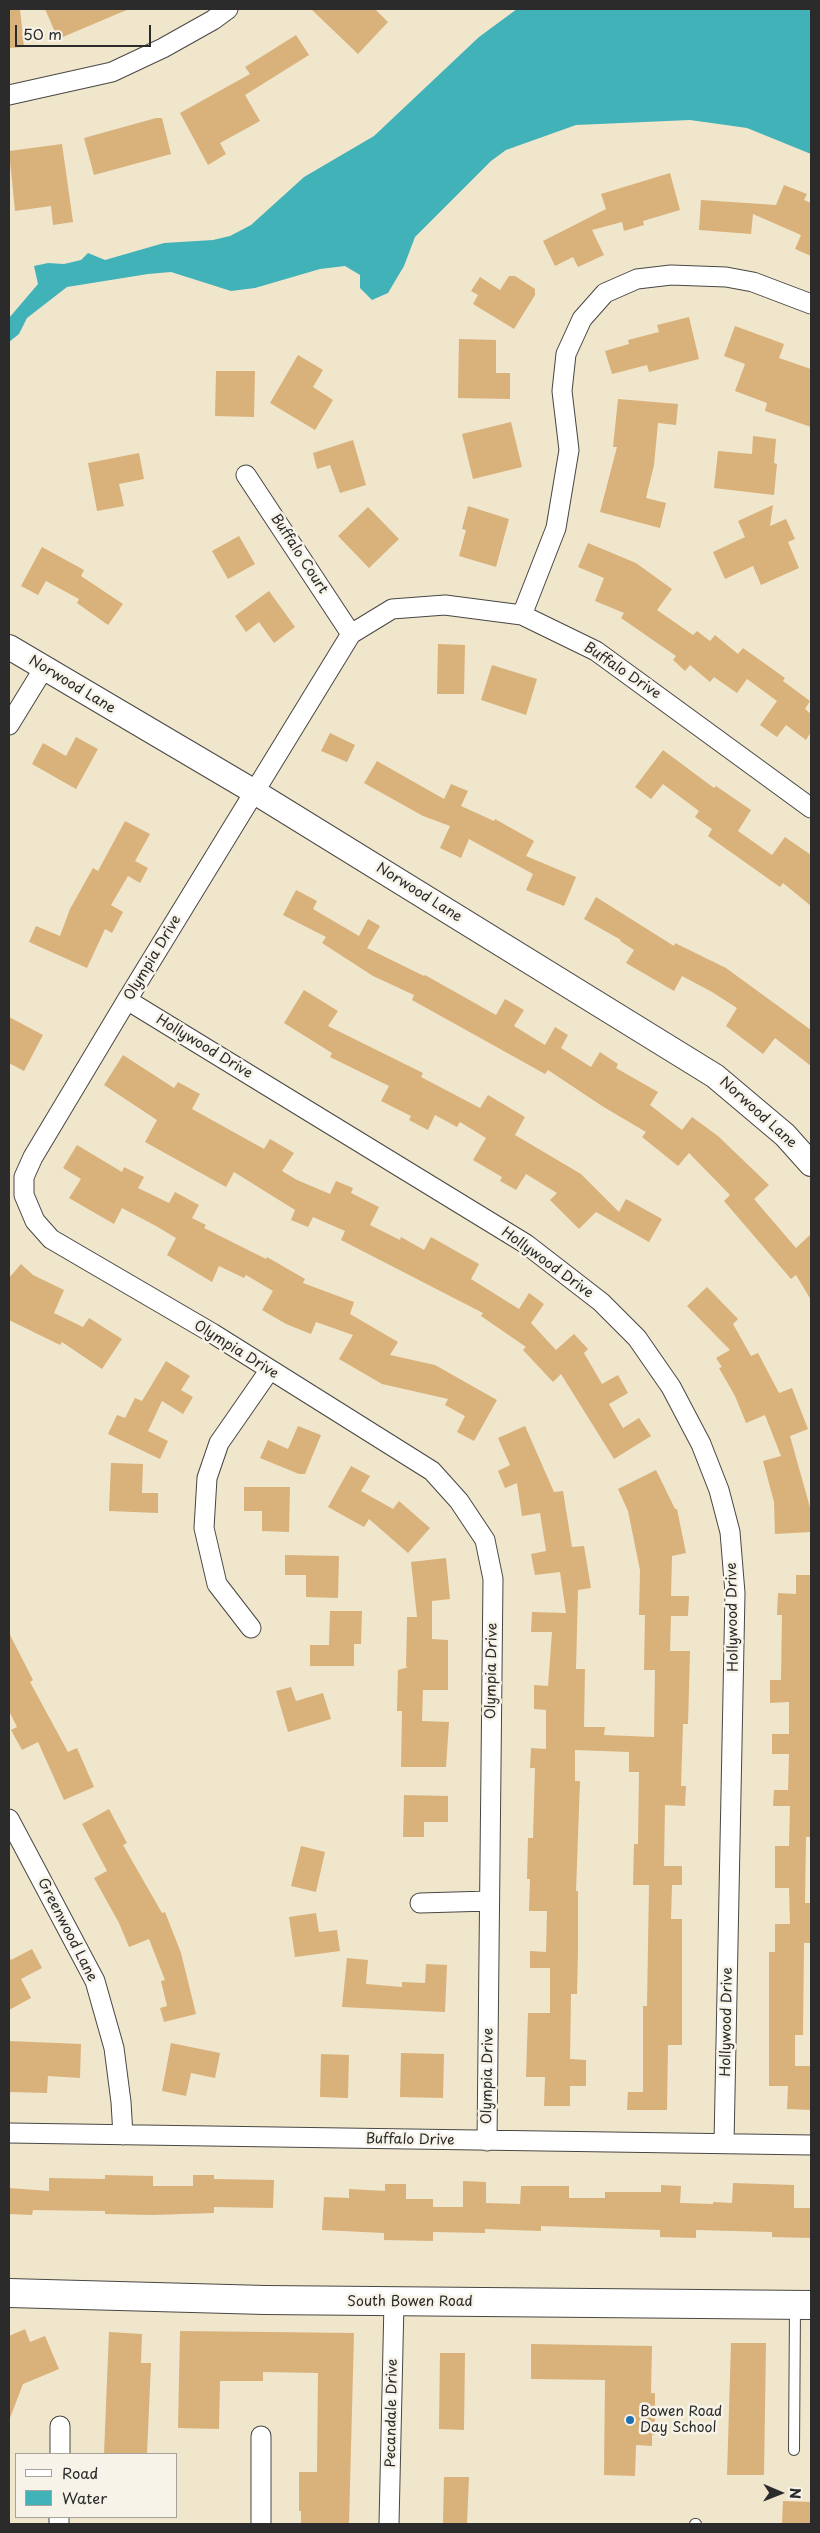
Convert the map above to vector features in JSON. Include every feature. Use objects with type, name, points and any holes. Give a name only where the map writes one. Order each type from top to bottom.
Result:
[{"type":"main road","name":"South Bowen Road","points":[[9,2293],[143,2298],[394,2302],[803,2305]]},
{"type":"street","points":[[9,96],[112,72],[163,48],[213,20],[228,9]]},
{"type":"street","points":[[522,615],[556,528],[569,450],[562,391],[566,354],[582,319],[606,293],[637,279],[672,275],[726,277],[753,282],[811,304]]},
{"type":"street","name":"Buffalo Court","points":[[246,475],[351,634]]},
{"type":"street","name":"Buffalo Drive","points":[[351,634],[392,609],[445,604],[522,615],[596,651],[811,808]]},
{"type":"street","name":"Olympia Drive","points":[[351,634],[253,791],[33,1157],[24,1177],[24,1196],[34,1221],[51,1239],[212,1334],[432,1471],[459,1501],[485,1540],[493,1579],[487,2141]]},
{"type":"street","name":"Norwood Lane","points":[[9,647],[253,791],[715,1076],[785,1135],[811,1164]]},
{"type":"street","points":[[9,725],[44,668]]},
{"type":"street","name":"Hollywood Drive","points":[[127,1000],[526,1244],[601,1302],[643,1346],[671,1387],[701,1444],[719,1490],[730,1532],[735,1593],[724,2143]]},
{"type":"street","points":[[251,1628],[217,1584],[204,1528],[207,1478],[219,1443],[269,1371]]},
{"type":"street","name":"Greenwood Lane","points":[[9,1819],[95,1981],[114,2048],[121,2102],[122,2135]]},
{"type":"street","points":[[420,1902],[489,1902]]},
{"type":"street","name":"Buffalo Drive","points":[[9,2133],[811,2145]]},
{"type":"street","name":"Pecandale Drive","points":[[389,2524],[394,2302]]},
{"type":"street","points":[[60,2426],[60,2453]]},
{"type":"street","points":[[261,2436],[261,2524]]},
{"type":"lane","points":[[794,2450],[803,2305]]},
{"type":"water","points":[[517,9],[811,9],[811,154],[747,128],[690,120],[576,125],[506,150],[491,161],[415,237],[404,266],[388,293],[372,300],[360,288],[360,275],[345,266],[320,269],[255,288],[231,291],[171,272],[148,274],[67,287],[27,318],[19,334],[9,342],[9,318],[38,284],[34,266],[48,263],[64,264],[81,260],[88,253],[105,260],[164,243],[213,240],[230,236],[251,225],[304,177],[374,136],[479,37]]},
{"type":"building","points":[[9,9],[20,9],[24,47],[9,48]]},
{"type":"building","points":[[45,9],[129,9],[58,39]]},
{"type":"building","points":[[311,9],[375,9],[388,22],[358,54]]},
{"type":"building","points":[[296,35],[309,55],[245,95],[260,121],[220,143],[226,154],[208,165],[180,113],[250,74],[245,67]]},
{"type":"building","points":[[162,118],[171,154],[94,175],[84,138]]},
{"type":"building","points":[[62,144],[73,222],[53,225],[51,206],[15,211],[9,151]]},
{"type":"building","points":[[670,173],[680,210],[643,221],[644,225],[624,231],[622,222],[592,230],[604,255],[578,267],[573,257],[555,266],[543,241],[606,209],[601,194]]},
{"type":"building","points":[[784,185],[807,194],[804,200],[811,203],[811,256],[795,249],[801,235],[753,214],[751,234],[699,230],[701,200],[776,205]]},
{"type":"building","points":[[509,276],[515,276],[535,289],[535,295],[514,329],[473,304],[478,295],[471,291],[480,277],[500,290]]},
{"type":"building","points":[[689,317],[699,359],[649,372],[647,365],[612,374],[605,351],[629,344],[628,340],[659,332],[657,325]]},
{"type":"building","points":[[735,326],[784,344],[779,358],[811,369],[811,427],[765,411],[767,403],[735,391],[745,364],[724,356]]},
{"type":"building","points":[[459,339],[496,340],[496,373],[510,373],[510,399],[458,398]]},
{"type":"building","points":[[298,355],[323,370],[313,387],[333,400],[315,430],[270,403]]},
{"type":"building","points":[[216,371],[255,371],[254,417],[215,416]]},
{"type":"building","points":[[618,399],[678,404],[676,425],[658,423],[654,465],[646,498],[666,503],[660,528],[600,512],[617,447],[613,447]]},
{"type":"building","points":[[511,422],[522,467],[473,479],[462,434]]},
{"type":"building","points":[[753,436],[776,439],[774,463],[777,464],[774,495],[714,488],[718,451],[752,454]]},
{"type":"building","points":[[353,440],[366,485],[340,493],[330,465],[317,469],[313,453]]},
{"type":"building","points":[[139,453],[144,479],[119,484],[124,506],[97,511],[88,463]]},
{"type":"building","points":[[773,505],[770,526],[786,519],[795,539],[788,542],[799,568],[761,585],[753,566],[725,579],[713,552],[745,537],[738,521]]},
{"type":"building","points":[[468,506],[509,519],[496,567],[459,556],[466,530],[462,529]]},
{"type":"building","points":[[368,507],[399,539],[369,568],[338,536]]},
{"type":"building","points":[[239,536],[255,564],[228,579],[212,551]]},
{"type":"building","points":[[588,543],[636,563],[672,589],[657,610],[693,635],[697,631],[710,641],[715,635],[738,654],[743,648],[785,678],[783,681],[810,701],[805,709],[811,714],[811,732],[806,740],[786,725],[777,737],[760,725],[777,701],[747,679],[737,693],[714,677],[710,682],[690,665],[685,671],[673,660],[676,656],[621,618],[624,613],[595,601],[604,578],[578,567]]},
{"type":"building","points":[[42,547],[84,570],[81,576],[123,604],[108,625],[77,603],[79,599],[46,581],[38,595],[21,586]]},
{"type":"building","points":[[269,591],[295,627],[274,643],[259,622],[246,632],[235,616]]},
{"type":"building","points":[[438,644],[465,645],[464,694],[437,694]]},
{"type":"building","points":[[492,665],[537,679],[526,715],[481,700]]},
{"type":"building","points":[[330,733],[355,745],[347,762],[321,751]]},
{"type":"building","points":[[76,737],[98,749],[76,789],[32,764],[43,743],[66,756]]},
{"type":"building","points":[[663,750],[714,788],[716,786],[751,810],[738,831],[772,855],[785,837],[811,855],[811,906],[783,883],[780,887],[708,836],[712,829],[695,817],[699,811],[663,784],[651,799],[635,787]]},
{"type":"building","points":[[377,761],[444,799],[451,784],[468,791],[461,806],[494,821],[495,819],[534,841],[526,856],[576,877],[564,906],[526,890],[533,874],[469,839],[461,858],[440,848],[450,826],[423,816],[364,783]]},
{"type":"building","points":[[125,821],[150,834],[135,861],[148,868],[140,883],[128,876],[111,905],[123,912],[112,933],[105,929],[87,968],[29,942],[36,926],[60,936],[70,909],[93,868],[98,871]]},
{"type":"building","points":[[296,890],[317,901],[313,909],[359,936],[368,919],[380,926],[367,948],[425,975],[496,1015],[505,999],[524,1010],[514,1026],[545,1045],[555,1027],[568,1035],[561,1048],[591,1067],[600,1052],[618,1064],[616,1068],[658,1092],[650,1105],[682,1130],[692,1117],[718,1136],[769,1185],[754,1199],[796,1248],[811,1234],[811,1300],[796,1275],[791,1279],[724,1201],[730,1195],[689,1153],[678,1166],[642,1137],[646,1132],[602,1106],[548,1070],[545,1074],[412,1000],[414,995],[373,976],[322,943],[326,937],[283,915]]},
{"type":"building","points":[[596,897],[674,946],[675,943],[726,968],[811,1030],[811,1066],[775,1038],[763,1054],[726,1026],[737,1008],[712,992],[682,976],[674,991],[626,963],[634,950],[621,940],[584,919]]},
{"type":"building","points":[[304,990],[338,1011],[328,1026],[423,1073],[421,1077],[480,1108],[488,1095],[525,1117],[515,1135],[581,1174],[619,1212],[626,1199],[662,1219],[649,1242],[596,1212],[579,1229],[550,1200],[557,1193],[526,1174],[516,1190],[500,1181],[502,1177],[473,1160],[486,1138],[460,1122],[457,1127],[435,1115],[428,1130],[409,1120],[411,1116],[381,1101],[389,1086],[330,1057],[332,1053],[284,1023]]},
{"type":"building","points":[[9,1017],[43,1035],[24,1071],[9,1063]]},
{"type":"building","points":[[123,1055],[174,1088],[178,1082],[200,1094],[192,1109],[264,1149],[270,1139],[294,1153],[282,1171],[297,1180],[330,1194],[336,1181],[353,1188],[351,1193],[379,1207],[370,1225],[400,1240],[401,1237],[424,1250],[431,1237],[479,1264],[471,1279],[519,1309],[529,1293],[544,1304],[531,1323],[556,1350],[574,1334],[588,1349],[584,1353],[602,1384],[618,1375],[628,1393],[609,1404],[623,1428],[639,1418],[651,1436],[614,1459],[561,1374],[553,1382],[523,1350],[526,1347],[481,1316],[483,1313],[341,1240],[345,1231],[313,1217],[308,1227],[291,1220],[295,1210],[234,1172],[226,1187],[145,1142],[157,1120],[104,1085]]},
{"type":"building","points":[[77,1145],[122,1172],[124,1167],[144,1177],[138,1188],[169,1203],[175,1192],[199,1205],[192,1218],[206,1225],[204,1228],[266,1259],[267,1257],[305,1279],[303,1283],[354,1302],[350,1314],[398,1342],[390,1355],[435,1365],[497,1400],[474,1441],[457,1432],[465,1416],[445,1405],[448,1399],[382,1384],[339,1359],[353,1335],[316,1322],[311,1334],[286,1324],[262,1310],[273,1291],[246,1275],[244,1278],[219,1266],[212,1282],[167,1255],[176,1238],[156,1226],[122,1208],[114,1224],[69,1198],[81,1179],[63,1168]]},
{"type":"building","points":[[21,1264],[33,1275],[64,1290],[54,1313],[83,1327],[89,1318],[122,1339],[102,1369],[62,1342],[60,1345],[9,1320],[9,1278]]},
{"type":"building","points":[[707,1287],[738,1319],[733,1324],[751,1356],[758,1353],[779,1393],[792,1388],[808,1429],[790,1436],[811,1511],[811,1532],[775,1534],[774,1502],[763,1461],[781,1456],[765,1415],[746,1423],[735,1396],[719,1368],[722,1367],[716,1358],[730,1350],[687,1306]]},
{"type":"building","points":[[166,1361],[190,1376],[181,1390],[193,1397],[183,1414],[162,1401],[148,1431],[168,1441],[160,1459],[108,1434],[117,1415],[125,1418],[135,1398],[142,1401]]},
{"type":"building","points":[[298,1426],[321,1435],[305,1474],[299,1474],[260,1458],[268,1440],[288,1449]]},
{"type":"building","points":[[525,1426],[554,1492],[563,1491],[572,1547],[584,1546],[591,1588],[578,1590],[576,1669],[585,1669],[584,1727],[605,1727],[604,1735],[654,1737],[655,1670],[644,1670],[645,1615],[639,1615],[640,1570],[628,1511],[618,1489],[656,1470],[675,1509],[677,1509],[686,1553],[672,1556],[671,1596],[689,1596],[688,1616],[671,1616],[670,1651],[690,1651],[688,1724],[683,1724],[681,1786],[686,1786],[685,1806],[665,1805],[664,1866],[682,1866],[682,1885],[672,1885],[671,1919],[682,1919],[682,2045],[668,2045],[667,2110],[627,2110],[628,2092],[643,2092],[643,2006],[647,2006],[649,1885],[633,1885],[634,1844],[638,1844],[639,1772],[629,1772],[629,1752],[575,1750],[575,1781],[580,1781],[576,1891],[578,1891],[578,1952],[577,1994],[571,1994],[570,2059],[586,2060],[586,2086],[570,2086],[570,2106],[544,2106],[545,2077],[526,2077],[528,2013],[550,2013],[550,1968],[530,1968],[530,1951],[546,1952],[547,1911],[529,1911],[530,1879],[527,1879],[528,1838],[533,1838],[535,1768],[530,1768],[531,1748],[546,1749],[546,1710],[534,1709],[534,1685],[548,1686],[552,1632],[531,1632],[532,1612],[566,1613],[560,1572],[535,1575],[531,1554],[546,1551],[540,1513],[522,1516],[517,1483],[505,1488],[498,1471],[510,1465],[498,1438]]},
{"type":"building","points":[[111,1463],[143,1464],[142,1493],[158,1493],[158,1513],[109,1511]]},
{"type":"building","points":[[351,1466],[370,1476],[361,1491],[393,1509],[399,1501],[430,1528],[408,1553],[369,1519],[364,1527],[328,1507]]},
{"type":"building","points":[[244,1487],[290,1487],[289,1532],[262,1531],[262,1511],[244,1511]]},
{"type":"building","points":[[285,1555],[339,1556],[338,1598],[306,1597],[306,1575],[285,1575]]},
{"type":"building","points":[[446,1558],[450,1599],[432,1601],[432,1639],[448,1640],[448,1690],[423,1690],[422,1721],[449,1722],[446,1767],[401,1767],[402,1711],[397,1711],[398,1670],[409,1667],[406,1667],[407,1617],[417,1617],[411,1562]]},
{"type":"building","points":[[796,1575],[811,1575],[811,1837],[806,1837],[805,1903],[811,1903],[811,1943],[804,1943],[803,2035],[795,2035],[795,2066],[811,2066],[811,2110],[787,2109],[788,2086],[769,2086],[769,1952],[775,1952],[775,1924],[790,1924],[789,1888],[775,1888],[775,1846],[789,1846],[790,1806],[773,1806],[774,1790],[788,1790],[789,1754],[772,1754],[772,1734],[789,1734],[789,1702],[770,1703],[770,1680],[781,1680],[782,1615],[777,1615],[778,1593],[796,1594]]},
{"type":"building","points":[[330,1611],[362,1611],[361,1644],[354,1644],[354,1666],[310,1666],[310,1645],[329,1645]]},
{"type":"building","points":[[9,1633],[33,1680],[30,1682],[68,1752],[77,1748],[94,1787],[64,1800],[38,1742],[22,1750],[11,1730],[17,1727],[9,1711]]},
{"type":"building","points":[[291,1687],[296,1701],[323,1693],[331,1719],[288,1732],[276,1691]]},
{"type":"building","points":[[404,1795],[448,1796],[448,1822],[424,1822],[424,1837],[403,1837]]},
{"type":"building","points":[[109,1809],[127,1843],[123,1845],[162,1913],[165,1912],[181,1953],[196,2014],[164,2022],[160,2008],[167,2006],[161,1981],[165,1980],[149,1939],[129,1947],[119,1923],[94,1878],[107,1871],[82,1824]]},
{"type":"building","points":[[301,1846],[325,1852],[316,1892],[291,1886]]},
{"type":"building","points":[[316,1913],[319,1932],[337,1930],[340,1951],[295,1957],[289,1917]]},
{"type":"building","points":[[32,1949],[42,1968],[21,1979],[31,1998],[9,2010],[9,1956],[11,1960]]},
{"type":"building","points":[[347,1958],[368,1960],[366,1984],[402,1987],[402,1982],[425,1983],[426,1964],[447,1965],[445,2012],[342,2007]]},
{"type":"building","points":[[9,2041],[81,2044],[80,2078],[48,2076],[47,2093],[9,2092]]},
{"type":"building","points":[[171,2043],[220,2053],[215,2078],[191,2073],[186,2096],[162,2091]]},
{"type":"building","points":[[401,2053],[444,2054],[443,2098],[400,2097]]},
{"type":"building","points":[[321,2054],[349,2055],[348,2098],[320,2097]]},
{"type":"building","points":[[105,2175],[153,2176],[153,2186],[193,2186],[193,2175],[214,2175],[214,2179],[274,2180],[273,2208],[214,2207],[214,2213],[152,2215],[105,2214],[105,2211],[33,2210],[32,2215],[9,2214],[9,2188],[49,2191],[49,2178],[105,2179]]},
{"type":"building","points":[[463,2181],[486,2182],[486,2203],[520,2204],[521,2186],[569,2186],[569,2198],[605,2198],[605,2192],[661,2192],[661,2185],[681,2186],[680,2203],[713,2204],[713,2202],[732,2203],[733,2183],[794,2185],[794,2208],[811,2208],[811,2238],[772,2237],[772,2232],[696,2230],[696,2238],[660,2237],[660,2230],[541,2226],[541,2231],[485,2229],[485,2233],[433,2232],[433,2241],[384,2240],[384,2233],[322,2230],[324,2197],[349,2198],[349,2189],[385,2191],[385,2184],[406,2184],[406,2199],[433,2199],[433,2207],[463,2207]]},
{"type":"building","points":[[25,2329],[30,2342],[45,2336],[59,2369],[23,2384],[10,2418],[9,2336]]},
{"type":"building","points":[[180,2331],[354,2333],[349,2524],[301,2524],[299,2472],[317,2472],[318,2373],[263,2372],[263,2381],[220,2381],[219,2429],[178,2428]]},
{"type":"building","points":[[109,2332],[142,2334],[141,2363],[151,2363],[147,2453],[104,2453]]},
{"type":"building","points":[[731,2343],[766,2343],[764,2475],[727,2475]]},
{"type":"building","name":"Bowen Road Day School","points":[[531,2344],[652,2346],[651,2393],[655,2393],[655,2435],[652,2435],[652,2446],[636,2445],[635,2476],[604,2475],[605,2380],[531,2379]]},
{"type":"building","points":[[440,2353],[465,2353],[464,2430],[439,2429]]},
{"type":"building","points":[[444,2477],[469,2477],[467,2524],[443,2524]]},
{"type":"building","points":[[783,2501],[811,2502],[811,2524],[782,2524]]},
{"type":"place","name":"Bowen Road Day School","points":[[630,2420]]}]
